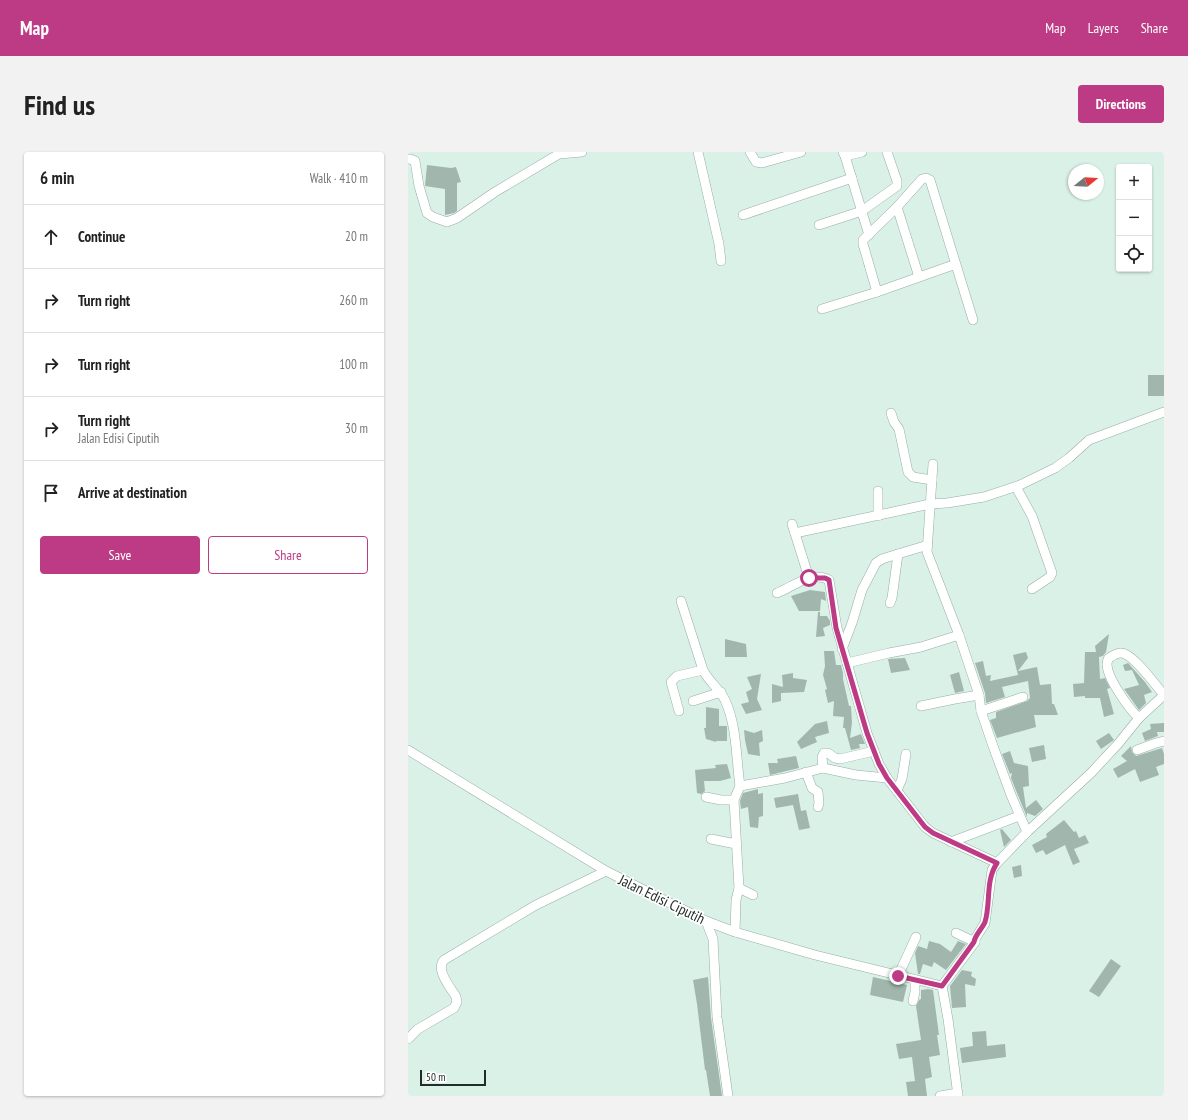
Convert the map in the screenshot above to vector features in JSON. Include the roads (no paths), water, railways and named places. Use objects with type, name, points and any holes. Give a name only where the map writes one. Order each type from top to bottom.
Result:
[{"type":"street","points":[[408,159],[415,161],[419,186],[427,213],[447,222],[458,218],[495,192],[559,153],[582,152]]},
{"type":"street","points":[[698,152],[719,244],[721,261]]},
{"type":"street","points":[[750,152],[756,162],[762,162],[801,152]]},
{"type":"street","points":[[862,152],[844,154],[869,235]]},
{"type":"street","points":[[820,225],[862,211],[897,186],[897,181],[887,152]]},
{"type":"street","points":[[743,215],[852,178]]},
{"type":"street","points":[[877,292],[863,240],[897,207],[922,179],[926,178],[930,180],[973,320]]},
{"type":"street","points":[[897,207],[919,277]]},
{"type":"street","points":[[822,309],[877,292],[956,264]]},
{"type":"street","points":[[809,578],[794,528],[878,516],[930,504],[974,499],[1016,487],[1054,468],[1069,458],[1088,440],[1164,412]]},
{"type":"street","points":[[892,413],[894,422],[899,429],[908,472],[913,477],[932,480]]},
{"type":"street","points":[[933,464],[927,552],[959,635],[979,695],[981,711],[1019,816],[1027,832]]},
{"type":"street","points":[[1016,487],[1032,516],[1052,573],[1050,577],[1032,589]]},
{"type":"street","points":[[878,491],[878,516]]},
{"type":"street","points":[[842,649],[862,590],[876,563],[882,559],[928,545]]},
{"type":"street","points":[[890,603],[898,554]]},
{"type":"street","points":[[777,594],[809,578],[825,578],[829,580],[836,628],[842,649],[874,751],[887,778],[925,827],[933,833],[997,863]]},
{"type":"street","points":[[681,601],[703,670],[707,678],[721,692],[730,714],[733,729],[740,786],[734,800],[738,888],[735,932]]},
{"type":"street","points":[[847,663],[921,647],[959,635]]},
{"type":"street","points":[[940,1096],[958,1095],[942,986],[974,942],[984,923],[992,870],[1027,832],[1091,772],[1118,744],[1139,718],[1164,695],[1133,660],[1127,655],[1120,653],[1109,658],[1107,663],[1110,674],[1121,697],[1131,711],[1139,718]]},
{"type":"street","points":[[679,711],[671,682],[677,676],[703,670]]},
{"type":"street","points":[[693,701],[721,692]]},
{"type":"street","points":[[921,706],[979,695]]},
{"type":"street","points":[[981,711],[1024,697]]},
{"type":"street","points":[[1137,750],[1164,741]]},
{"type":"street","name":"Jalan Edisi Ciputih","points":[[408,750],[606,871],[706,921],[735,932],[815,955],[942,986]]},
{"type":"street","points":[[823,768],[822,757],[824,753],[831,754],[835,758],[840,759],[874,751]]},
{"type":"street","points":[[897,790],[902,779],[906,754]]},
{"type":"street","points":[[740,786],[785,778],[823,768],[856,775],[887,778]]},
{"type":"street","points":[[806,772],[812,788],[818,792],[818,807]]},
{"type":"street","points":[[706,797],[721,800],[734,800]]},
{"type":"street","points":[[951,842],[1019,816]]},
{"type":"street","points":[[711,839],[736,844]]},
{"type":"street","points":[[408,1039],[418,1029],[454,1008],[457,1002],[456,997],[441,971],[441,965],[444,960],[536,905],[606,871]]},
{"type":"street","points":[[738,888],[753,895]]},
{"type":"street","points":[[706,921],[713,939],[717,1017],[728,1096]]},
{"type":"street","points":[[956,933],[974,942]]},
{"type":"street","points":[[898,976],[916,937]]},
{"type":"street","points":[[912,1001],[915,992],[915,980]]}]
